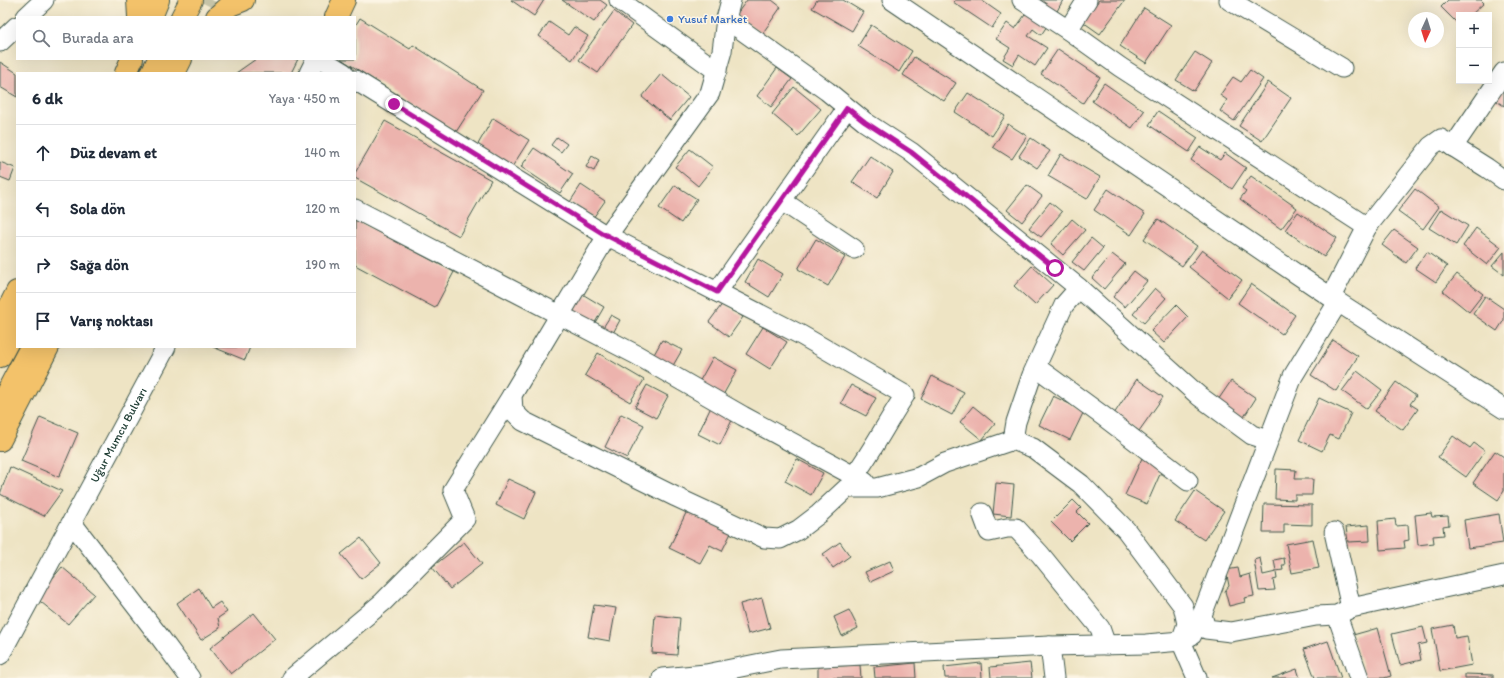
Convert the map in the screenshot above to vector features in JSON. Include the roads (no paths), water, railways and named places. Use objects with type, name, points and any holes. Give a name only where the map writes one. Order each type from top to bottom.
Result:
[{"type":"highway","points":[[138,0],[139,16]]},
{"type":"highway","points":[[151,16],[158,0]]},
{"type":"highway","points":[[185,16],[230,5],[243,0]]},
{"type":"highway","points":[[336,16],[344,0]]},
{"type":"highway","points":[[126,72],[129,60]]},
{"type":"highway","points":[[126,72],[132,60]]},
{"type":"highway","points":[[152,72],[158,60]]},
{"type":"highway","points":[[174,72],[180,60]]},
{"type":"highway","points":[[188,72],[194,60]]},
{"type":"highway","points":[[0,326],[16,294]]},
{"type":"highway","points":[[0,356],[16,326]]},
{"type":"highway","points":[[0,406],[30,348]]},
{"type":"highway","points":[[0,440],[47,348]]},
{"type":"street","points":[[27,16],[44,0]]},
{"type":"street","points":[[619,0],[717,71]]},
{"type":"street","points":[[292,678],[383,602],[465,519],[452,490],[512,395],[607,236],[710,93],[722,51],[726,19],[731,0]]},
{"type":"street","points":[[892,0],[1335,299],[1504,409]]},
{"type":"street","points":[[1022,0],[1120,67],[1367,226]]},
{"type":"street","points":[[1068,30],[1087,0]]},
{"type":"street","points":[[1229,0],[1342,68]]},
{"type":"street","points":[[726,19],[827,91],[865,122],[911,152],[1079,288],[1199,396],[1252,435],[1268,440]]},
{"type":"street","points":[[0,42],[16,27]]},
{"type":"street","points":[[310,72],[316,60]]},
{"type":"street","points":[[323,60],[342,72]]},
{"type":"street","points":[[1453,147],[1504,72]]},
{"type":"street","points":[[356,81],[607,236],[801,335],[905,395],[889,419],[869,456],[854,476]]},
{"type":"street","points":[[717,292],[847,108]]},
{"type":"street","points":[[1206,629],[1202,615],[1293,376],[1335,299],[1367,226],[1431,146],[1441,139],[1504,180]]},
{"type":"street","points":[[782,201],[854,249]]},
{"type":"street","points":[[356,210],[635,354],[743,416],[877,488]]},
{"type":"street","points":[[1013,440],[1016,422],[1036,367],[1064,305],[1079,288]]},
{"type":"street","name":"Uğur Mumcu Bulvarı","points":[[0,655],[165,348]]},
{"type":"street","points":[[1036,367],[1188,481]]},
{"type":"street","points":[[512,395],[513,411],[523,421],[676,498],[764,538],[780,539],[798,530],[819,514],[847,488],[877,488],[919,477],[945,463],[1013,440],[1033,448],[1081,484],[1126,530],[1183,606],[1187,624],[1180,641],[1197,678]]},
{"type":"street","points":[[982,513],[989,532],[1007,528],[1016,528],[1040,554],[1100,628],[1106,645]]},
{"type":"street","points":[[72,523],[190,678]]},
{"type":"street","points":[[1334,532],[1344,612],[1359,678]]},
{"type":"street","points":[[662,678],[723,674],[781,659],[1180,641],[1206,629],[1231,632],[1344,612],[1504,575]]},
{"type":"street","points":[[1050,646],[1054,678]]},
{"type":"tunnel","points":[[209,6],[212,0]]},
{"type":"place","name":"Yusuf Market","points":[[670,19]]}]
